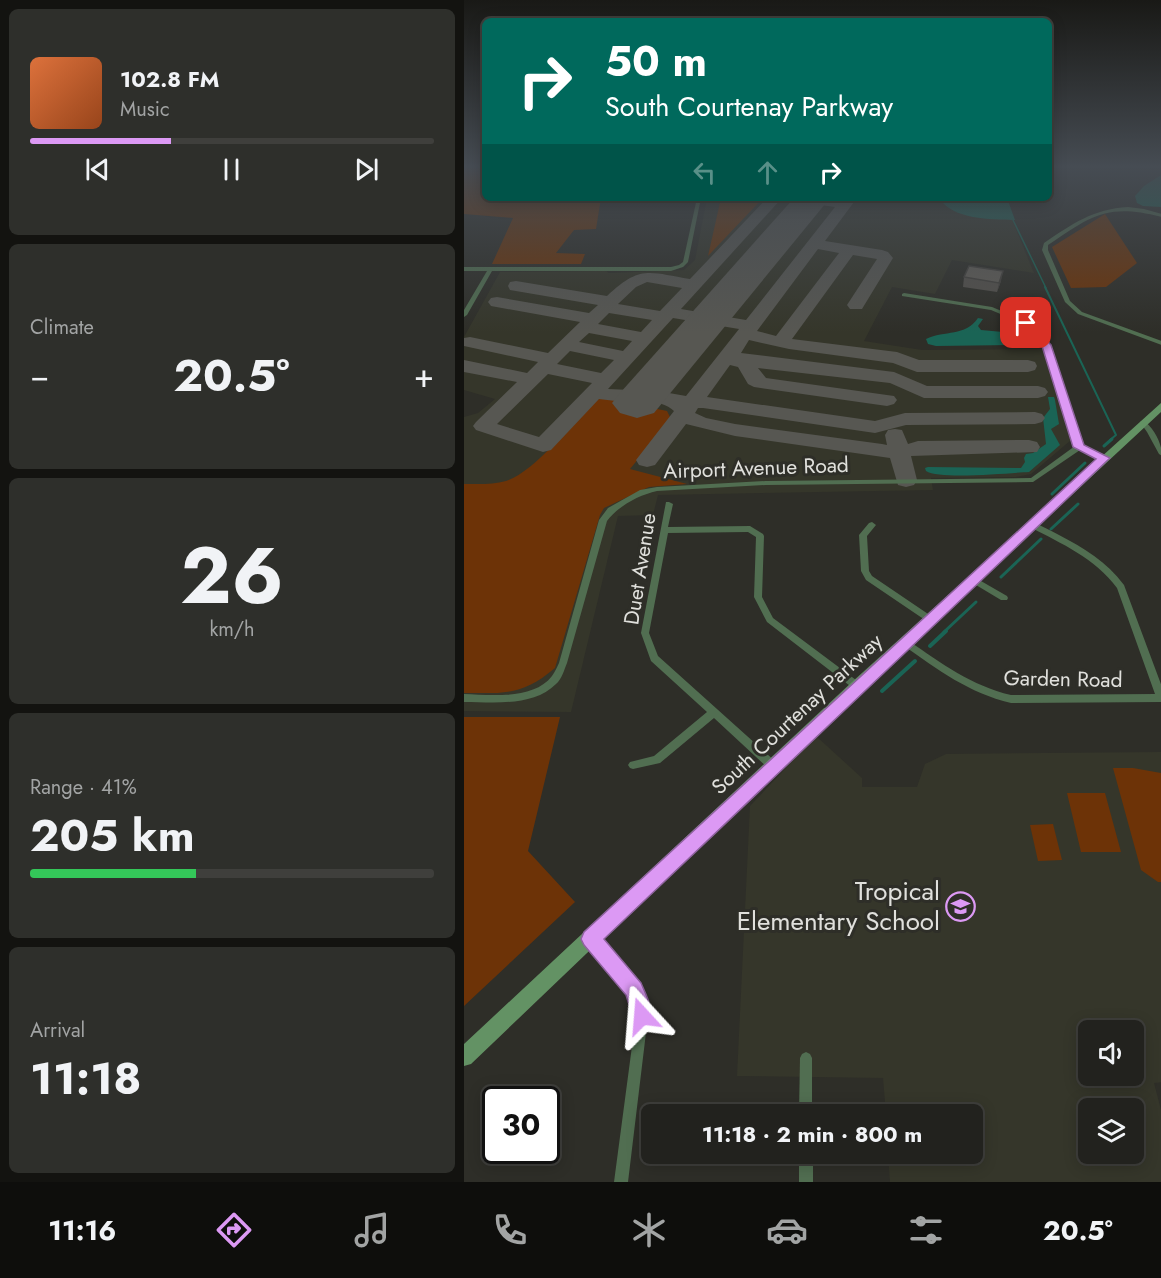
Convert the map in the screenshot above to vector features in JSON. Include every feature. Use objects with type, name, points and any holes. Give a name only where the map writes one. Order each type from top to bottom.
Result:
[{"type":"main road","name":"South Courtenay Parkway","points":[[464,1057],[857,686],[1162,405]]},
{"type":"street","points":[[464,269],[671,269],[682,266],[685,262],[693,223]]},
{"type":"street","points":[[1077,223],[1046,244],[1045,250],[1068,302],[1080,313],[1162,345]]},
{"type":"street","points":[[464,315],[490,269]]},
{"type":"street","points":[[904,295],[992,309],[1026,323],[1046,345],[1079,447],[1104,458]]},
{"type":"street","points":[[1143,422],[1162,454]]},
{"type":"street","name":"Airport Avenue Road","points":[[464,698],[510,698],[532,694],[553,682],[563,663],[603,520],[611,510],[643,492],[766,483],[1033,480],[1074,448],[1079,447]]},
{"type":"street","name":"Duet Avenue","points":[[669,504],[646,633],[654,658],[773,766]]},
{"type":"street","points":[[872,525],[863,535],[865,571],[869,578],[931,620]]},
{"type":"street","points":[[1033,525],[1104,565],[1114,576],[1121,587],[1161,698]]},
{"type":"street","points":[[664,530],[750,529],[760,536],[758,597],[770,620],[857,686]]},
{"type":"street","points":[[974,580],[1004,598]]},
{"type":"street","name":"Garden Road","points":[[906,643],[971,686],[996,696],[1011,699],[1161,698]]},
{"type":"street","points":[[633,765],[657,760],[713,713]]},
{"type":"street","points":[[590,939],[634,990],[642,1016],[621,1182]]},
{"type":"street","points":[[806,1058],[806,1104]]},
{"type":"street","points":[[806,1164],[806,1182]]},
{"type":"shaded area","points":[[511,223],[597,223],[596,229],[574,230],[556,253],[585,254],[581,264],[492,264]]},
{"type":"shaded area","points":[[702,223],[1013,223],[1034,273],[952,260],[935,294],[892,287],[864,341],[922,350],[1043,349],[1070,427],[1071,440],[1031,474],[1016,477],[931,478],[933,490],[658,495],[653,515],[618,516],[571,712],[464,711],[464,417],[478,413],[495,399],[464,390],[464,337],[500,272],[606,271],[609,273],[684,270],[695,260]]},
{"type":"shaded area","points":[[715,223],[739,223],[708,256]]},
{"type":"shaded area","points":[[1090,223],[1111,223],[1137,263],[1106,287],[1071,288],[1052,247]]},
{"type":"shaded area","points":[[978,318],[983,319],[978,326],[981,330],[1003,332],[1015,327],[1021,332],[1024,341],[1012,345],[936,346],[928,344],[926,339],[961,331]]},
{"type":"shaded area","points":[[1048,397],[1054,397],[1055,400],[1059,424],[1051,429],[1060,445],[1029,472],[959,476],[926,471],[925,468],[928,467],[1021,468],[1026,454],[1033,453],[1046,444],[1043,418],[1050,409]]},
{"type":"shaded area","points":[[605,398],[667,411],[671,419],[630,469],[687,484],[649,487],[604,508],[555,668],[532,684],[512,691],[464,693],[464,484],[496,483],[517,476],[553,446],[594,400]]},
{"type":"shaded area","points":[[464,717],[560,717],[528,851],[575,902],[464,1006]]},
{"type":"shaded area","points":[[816,736],[862,778],[862,787],[917,787],[925,764],[946,754],[1161,752],[1162,1082],[1154,1083],[1161,1110],[1161,1182],[890,1182],[889,1164],[983,1164],[983,1104],[885,1104],[883,1078],[737,1076],[750,806]]},
{"type":"shaded area","points":[[1113,768],[1133,768],[1161,773],[1161,882],[1141,870]]},
{"type":"shaded area","points":[[1067,793],[1105,793],[1121,852],[1081,852]]},
{"type":"shaded area","points":[[1053,824],[1062,860],[1038,861],[1030,825]]},
{"type":"building","points":[[969,266],[1003,271],[999,283],[964,277]]},
{"type":"waterway","points":[[1015,223],[1046,288]]},
{"type":"waterway","points":[[1045,287],[1116,435],[1110,440]]},
{"type":"waterway","points":[[1104,446],[1112,439]]},
{"type":"waterway","points":[[1052,494],[1085,463]]},
{"type":"waterway","points":[[1051,529],[1078,504]]},
{"type":"waterway","points":[[1001,577],[1041,539]]},
{"type":"waterway","points":[[944,632],[976,602]]},
{"type":"waterway","points":[[930,646],[946,631]]},
{"type":"waterway","points":[[882,691],[915,661]]},
{"type":"taxiway","points":[[645,338],[752,223]]},
{"type":"taxiway","points":[[814,244],[831,223]]},
{"type":"taxiway","points":[[749,328],[814,244]]},
{"type":"taxiway","points":[[814,244],[882,255],[885,258],[856,305]]},
{"type":"taxiway","points":[[781,342],[849,250]]},
{"type":"taxiway","points":[[605,307],[630,283],[646,277],[694,285]]},
{"type":"taxiway","points":[[516,286],[610,302]]},
{"type":"taxiway","points":[[497,302],[593,319]]},
{"type":"taxiway","points":[[593,319],[605,307]]},
{"type":"taxiway","points":[[605,307],[664,317]]},
{"type":"taxiway","points":[[669,312],[750,326],[749,328]]},
{"type":"taxiway","points":[[566,345],[593,319]]},
{"type":"taxiway","points":[[585,327],[645,338]]},
{"type":"taxiway","points":[[731,351],[749,328]]},
{"type":"taxiway","points":[[749,328],[748,331],[751,335],[789,344],[897,358],[917,366],[1028,366]]},
{"type":"taxiway","points":[[544,367],[483,426],[543,445],[645,338]]},
{"type":"taxiway","points":[[470,342],[552,359]]},
{"type":"taxiway","points":[[552,359],[566,345]]},
{"type":"taxiway","points":[[566,345],[627,357]]},
{"type":"taxiway","points":[[692,402],[731,351]]},
{"type":"taxiway","points":[[731,351],[732,356],[739,360],[894,378],[924,392],[1038,392]]},
{"type":"taxiway","points":[[544,367],[552,359]]},
{"type":"taxiway","points":[[732,360],[745,362],[755,380],[761,383],[887,400]]},
{"type":"taxiway","points":[[464,366],[530,379]]},
{"type":"taxiway","points":[[544,367],[605,380]]},
{"type":"taxiway","points":[[595,392],[631,396],[651,387],[662,398],[681,402]]},
{"type":"taxiway","points":[[681,402],[675,402],[682,406],[685,412]]},
{"type":"taxiway","points":[[681,402],[692,402]]},
{"type":"taxiway","points":[[681,402],[690,404]]},
{"type":"taxiway","points":[[685,412],[692,402]]},
{"type":"taxiway","points":[[692,402],[875,427],[905,419],[1035,418]]},
{"type":"taxiway","points":[[647,460],[685,412]]},
{"type":"taxiway","points":[[685,412],[687,417],[700,423],[735,430],[899,452]]},
{"type":"taxiway","points":[[895,435],[899,452]]},
{"type":"taxiway","points":[[899,452],[918,448],[1029,447]]},
{"type":"taxiway","points":[[899,452],[906,480]]},
{"type":"runway","points":[[637,403],[791,223]]},
{"type":"place","name":"Tropical Elementary School","points":[[961,906]]},
{"type":"route","points":[[642,1016],[634,990],[590,939],[857,686],[1104,458],[1079,447],[1046,345],[1026,323]]}]
